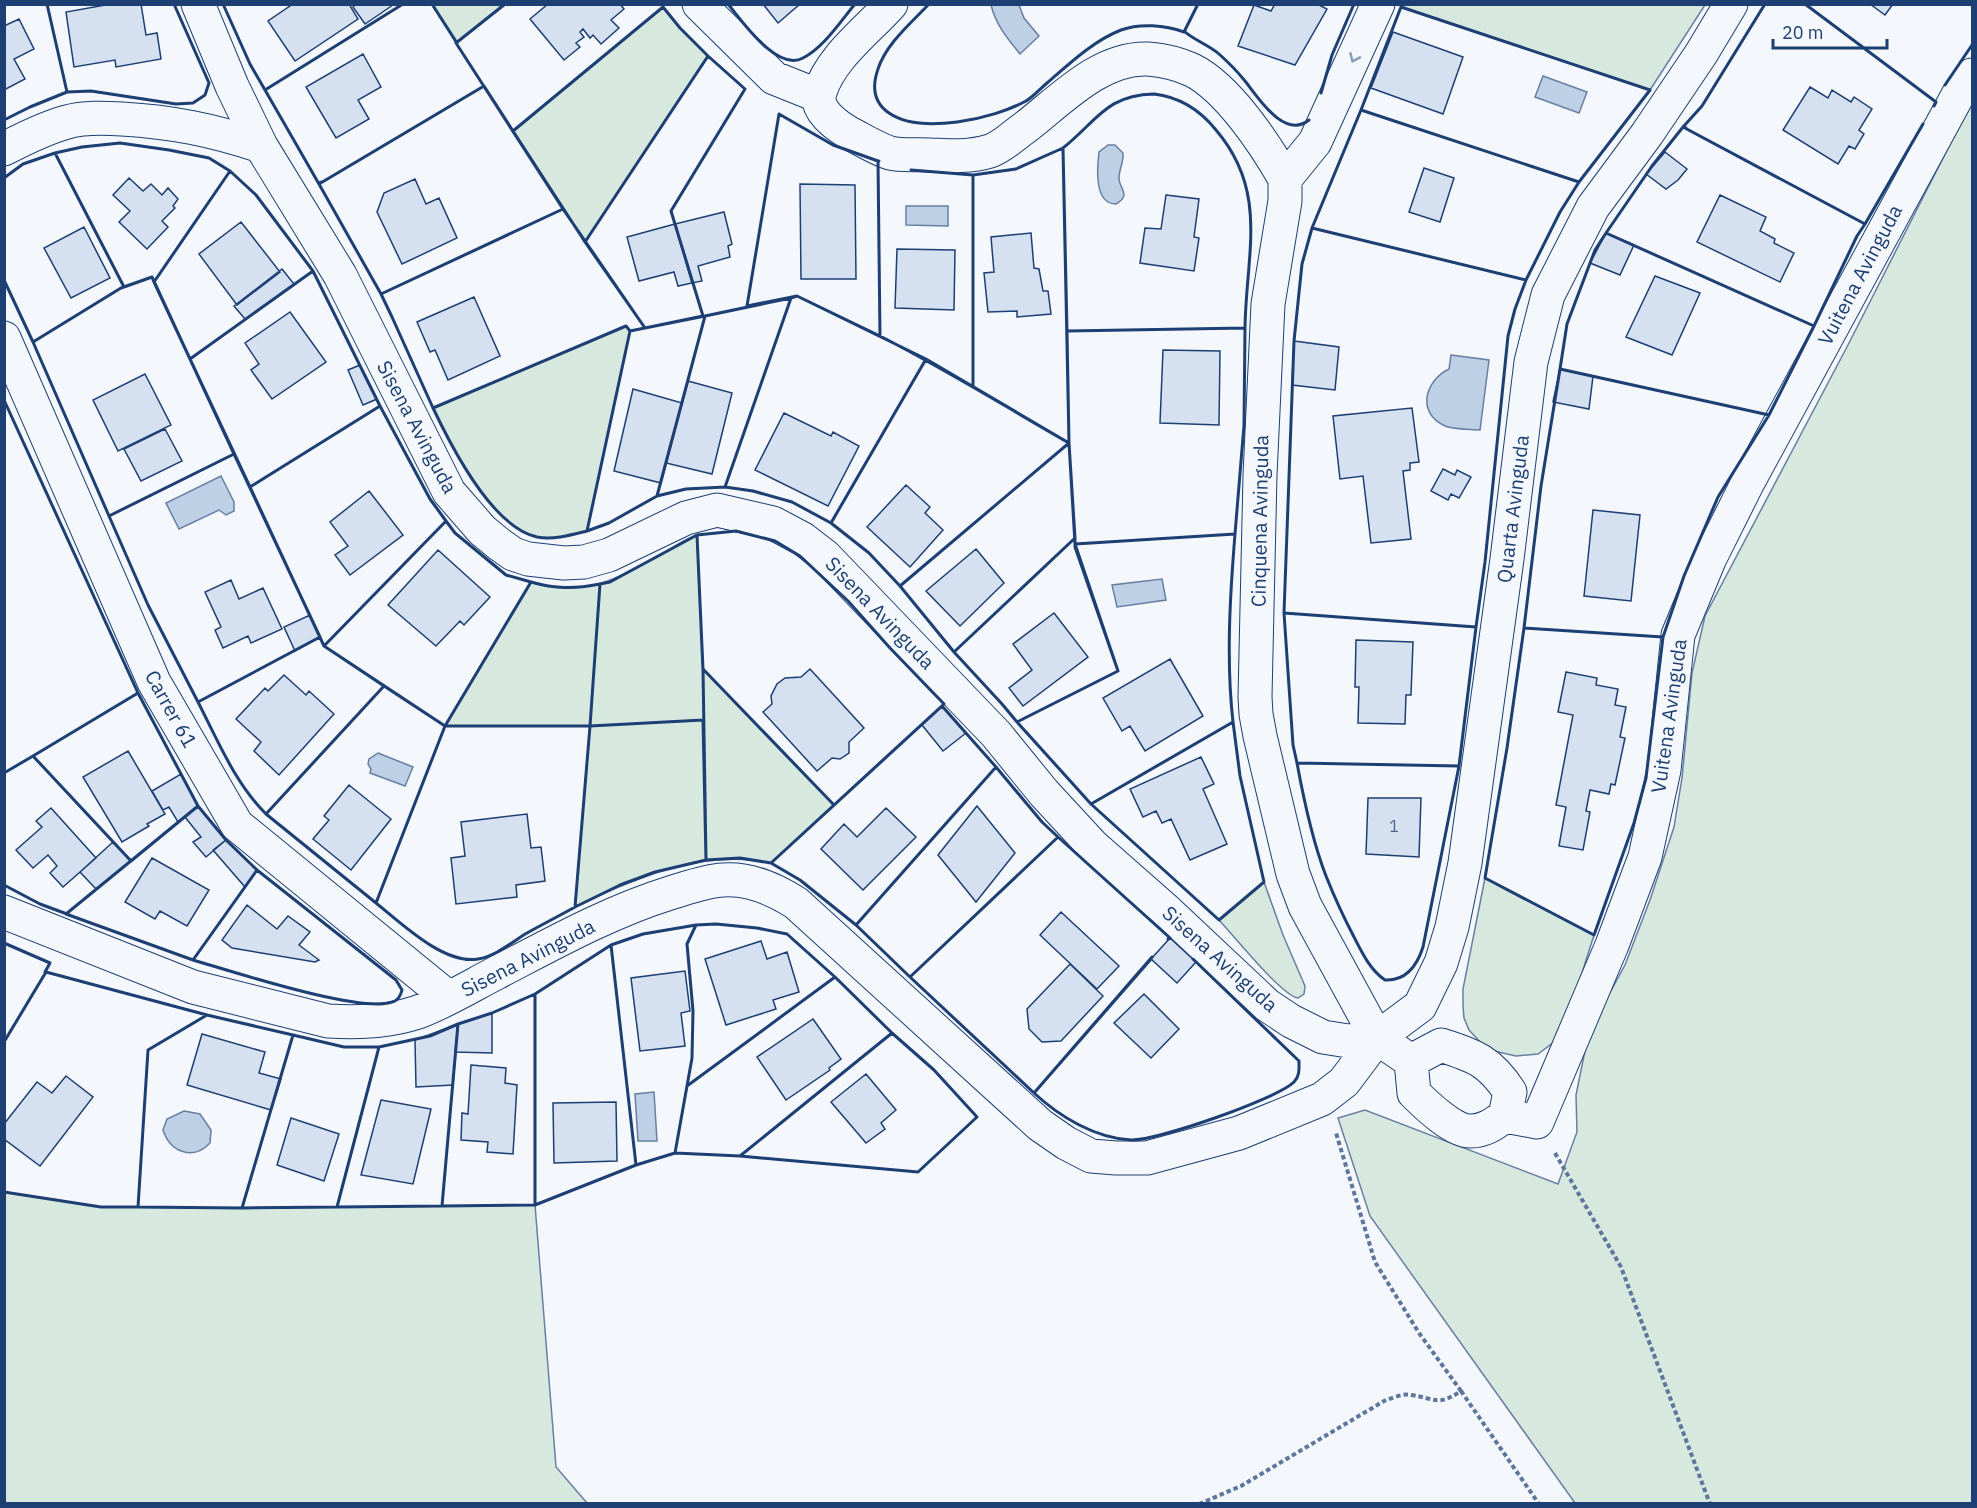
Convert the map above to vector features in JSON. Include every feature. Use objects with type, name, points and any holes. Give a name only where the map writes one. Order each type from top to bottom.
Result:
[{"type":"street","name":"Sisena Avinguda","points":[[198,4],[232,86],[261,146],[340,275],[449,492],[482,530],[513,554],[528,559],[564,564],[584,562],[609,555],[661,528],[686,518],[717,510],[773,523],[793,534],[825,556],[996,734],[1044,794],[1093,846],[1168,912],[1267,1005],[1291,1021],[1323,1037],[1348,1041],[1377,1038]]},
{"type":"street","points":[[699,4],[774,78],[819,96]]},
{"type":"street","points":[[891,4],[834,64],[824,79],[819,96],[823,111],[834,121],[849,132],[890,153],[969,155],[991,151],[1100,72],[1121,62],[1147,59],[1167,62],[1192,70],[1224,94],[1274,158],[1285,179],[1315,142],[1378,4]]},
{"type":"street","name":"Quarta Avinguda","points":[[1377,1038],[1420,1006],[1441,963],[1452,927],[1472,823],[1531,362],[1548,295],[1593,207],[1677,90],[1731,4]]},
{"type":"street","name":"Vuitena Avinguda","points":[[1537,1122],[1612,945],[1645,857],[1664,770],[1678,635],[1710,558],[1747,484],[1862,269],[1972,75]]},
{"type":"street","points":[[4,149],[36,133],[70,121],[104,118],[189,125],[261,146]]},
{"type":"street","name":"Cinquena Avinguda","points":[[1285,179],[1284,201],[1268,304],[1260,475],[1256,714],[1293,874],[1299,891],[1377,1038]]},
{"type":"street","name":"Carrer 61","points":[[4,338],[154,682],[237,825],[450,998]]},
{"type":"street","name":"Sisena Avinguda","points":[[4,912],[193,987],[328,1021],[351,1023],[380,1021],[417,1012],[450,998],[573,933],[652,899],[701,884],[725,880],[753,883],[778,892],[796,903],[1040,1125],[1066,1143],[1091,1156],[1147,1158],[1250,1130],[1322,1099],[1344,1083],[1377,1038]]},
{"type":"street","points":[[1377,1038],[1411,1061]]},
{"type":"street","points":[[1441,1045],[1474,1055],[1498,1073],[1510,1092],[1505,1116],[1488,1128],[1469,1132],[1438,1116],[1414,1093],[1411,1061],[1441,1045]]},
{"type":"street","points":[[1505,1116],[1537,1122]]},
{"type":"path","points":[[1322,1099],[1345,1161],[1375,1262],[1419,1333],[1539,1503]]},
{"type":"path","points":[[1537,1122],[1621,1268],[1710,1503]]},
{"type":"path","points":[[1199,1503],[1241,1486],[1384,1401],[1410,1394],[1434,1401],[1452,1397],[1461,1391]]},
{"type":"shaded area","points":[[1402,4],[1705,5],[1650,90],[1401,7]]},
{"type":"shaded area","points":[[432,5],[505,5],[456,43]]},
{"type":"shaded area","points":[[663,7],[708,56],[585,242],[513,131]]},
{"type":"shaded area","points":[[1972,101],[1972,1503],[1575,1503],[1370,1216],[1338,1118],[1365,1110],[1558,1184],[1577,1132],[1576,1095],[1589,1031],[1625,965],[1650,900],[1674,827],[1682,778],[1692,673],[1705,616],[1848,345]]},
{"type":"shaded area","points":[[626,326],[630,331],[587,531],[550,538],[537,537],[520,530],[504,518],[475,483],[433,408]]},
{"type":"shaded area","points":[[697,535],[703,669],[834,805],[771,863],[720,860],[670,868],[622,885],[575,907],[590,726],[445,726],[531,582],[569,588],[601,583],[616,578]]},
{"type":"shaded area","points":[[1485,878],[1594,935],[1562,1036],[1538,1054],[1516,1056],[1494,1051],[1482,1044],[1469,1030],[1464,1018],[1463,989]]},
{"type":"shaded area","points":[[1264,882],[1305,986],[1304,994],[1298,998],[1281,987],[1219,920]]},
{"type":"shaded area","points":[[4,1192],[101,1207],[535,1205],[556,1467],[587,1503],[5,1503]]},
{"type":"water","points":[[991,5],[1019,5],[1024,18],[1039,36],[1020,54],[1006,37]]},
{"type":"water","points":[[1543,76],[1587,92],[1579,113],[1535,97]]},
{"type":"water","points":[[1108,145],[1115,145],[1123,153],[1119,178],[1124,195],[1116,204],[1104,198],[1098,184],[1099,152]]},
{"type":"water","points":[[906,206],[948,206],[948,226],[906,225]]},
{"type":"water","points":[[1451,355],[1489,360],[1480,430],[1447,427],[1429,412],[1427,396],[1430,388],[1441,374],[1449,369]]},
{"type":"water","points":[[221,476],[234,502],[234,511],[226,515],[219,510],[179,529],[166,503]]},
{"type":"water","points":[[1162,579],[1166,600],[1117,607],[1112,585]]},
{"type":"water","points":[[378,753],[413,767],[405,786],[370,773],[369,759]]},
{"type":"water","points":[[654,1092],[657,1141],[638,1141],[635,1094]]},
{"type":"water","points":[[184,1111],[200,1114],[211,1130],[210,1143],[196,1152],[183,1152],[176,1149],[166,1138],[163,1130],[167,1119]]},
{"type":"building","points":[[111,4],[141,4],[146,35],[157,33],[161,59],[116,67],[115,60],[74,67],[66,12]]},
{"type":"building","points":[[293,4],[349,4],[358,19],[295,61],[268,21]]},
{"type":"building","points":[[356,4],[393,5],[365,24],[353,7]]},
{"type":"building","points":[[548,4],[620,4],[624,9],[611,20],[619,28],[601,44],[593,35],[590,38],[583,29],[580,32],[584,37],[576,43],[580,47],[564,60],[530,19]]},
{"type":"building","points":[[763,4],[800,4],[778,23]]},
{"type":"building","points":[[1275,4],[1317,4],[1327,9],[1295,65],[1238,46],[1254,5],[1271,11]]},
{"type":"building","points":[[1870,4],[1893,4],[1885,15]]},
{"type":"building","points":[[19,19],[34,49],[14,59],[25,79],[4,90],[4,26]]},
{"type":"building","points":[[1393,32],[1463,57],[1443,114],[1371,88]]},
{"type":"building","points":[[363,54],[381,87],[358,100],[369,119],[336,138],[306,87]]},
{"type":"building","points":[[1810,87],[1828,98],[1832,90],[1851,102],[1854,97],[1872,109],[1859,130],[1864,134],[1855,149],[1849,146],[1838,164],[1783,130]]},
{"type":"building","points":[[1665,152],[1687,169],[1666,189],[1646,174]]},
{"type":"building","points":[[1424,168],[1454,178],[1440,222],[1409,212]]},
{"type":"building","points":[[129,178],[143,191],[151,184],[162,195],[168,188],[178,199],[173,206],[175,208],[162,221],[168,227],[147,249],[119,222],[130,211],[113,195]]},
{"type":"building","points":[[415,179],[426,204],[439,198],[457,238],[402,264],[377,212],[384,193]]},
{"type":"building","points":[[800,184],[855,185],[856,279],[801,279]]},
{"type":"building","points":[[1166,195],[1199,199],[1194,237],[1199,238],[1194,271],[1140,263],[1145,228],[1161,229]]},
{"type":"building","points":[[1720,195],[1766,217],[1760,231],[1775,239],[1774,243],[1794,253],[1780,282],[1697,242]]},
{"type":"building","points":[[724,212],[732,244],[728,246],[730,257],[698,266],[702,281],[692,283],[675,224]]},
{"type":"building","points":[[241,222],[280,272],[237,305],[199,254]]},
{"type":"building","points":[[675,224],[692,283],[678,286],[674,272],[639,281],[627,237]]},
{"type":"building","points":[[84,227],[110,278],[71,298],[44,248]]},
{"type":"building","points":[[1031,233],[1034,268],[1039,269],[1043,291],[1048,291],[1051,314],[1017,317],[1017,311],[988,312],[984,273],[994,272],[991,237]]},
{"type":"building","points":[[1606,233],[1634,245],[1620,275],[1590,263]]},
{"type":"building","points":[[897,249],[955,250],[954,310],[895,308]]},
{"type":"building","points":[[282,269],[294,284],[245,319],[234,306]]},
{"type":"building","points":[[1655,276],[1700,293],[1672,355],[1626,337]]},
{"type":"building","points":[[474,297],[500,356],[448,380],[435,350],[430,352],[417,322]]},
{"type":"building","points":[[290,312],[326,362],[272,399],[251,370],[259,364],[245,343]]},
{"type":"building","points":[[1294,341],[1339,347],[1335,390],[1292,385]]},
{"type":"building","points":[[1163,350],[1220,351],[1219,425],[1160,423]]},
{"type":"building","points":[[360,365],[377,399],[363,405],[348,370]]},
{"type":"building","points":[[1560,369],[1593,376],[1589,409],[1553,402]]},
{"type":"building","points":[[145,374],[171,425],[118,451],[93,400]]},
{"type":"building","points":[[688,381],[732,393],[712,474],[666,463]]},
{"type":"building","points":[[633,389],[682,403],[661,483],[614,471]]},
{"type":"building","points":[[1412,408],[1419,462],[1410,463],[1410,470],[1403,471],[1411,539],[1371,543],[1363,476],[1340,479],[1333,416]]},
{"type":"building","points":[[784,413],[831,436],[833,432],[859,446],[828,506],[755,470]]},
{"type":"building","points":[[165,429],[182,461],[141,481],[124,449]]},
{"type":"building","points":[[1443,469],[1455,475],[1457,470],[1471,477],[1459,498],[1451,494],[1448,500],[1431,491]]},
{"type":"building","points":[[906,485],[930,507],[925,513],[943,530],[910,567],[867,527]]},
{"type":"building","points":[[369,491],[403,535],[350,575],[335,555],[348,546],[330,522]]},
{"type":"building","points":[[1593,510],[1640,515],[1631,601],[1584,596]]},
{"type":"building","points":[[976,549],[1004,583],[960,626],[926,591]]},
{"type":"building","points":[[438,550],[490,597],[464,625],[460,621],[436,646],[388,605]]},
{"type":"building","points":[[231,580],[239,599],[263,588],[282,629],[251,643],[248,636],[223,648],[215,630],[221,627],[205,592]]},
{"type":"building","points":[[1054,613],[1088,657],[1023,706],[1009,688],[1032,670],[1013,644]]},
{"type":"building","points":[[310,615],[320,637],[295,651],[284,627]]},
{"type":"building","points":[[1356,640],[1413,642],[1411,695],[1406,695],[1405,724],[1358,723],[1359,687],[1355,687]]},
{"type":"building","points":[[1170,659],[1203,716],[1145,751],[1130,726],[1122,731],[1103,698]]},
{"type":"building","points":[[810,669],[864,728],[849,742],[849,753],[840,759],[832,758],[817,771],[763,712],[772,704],[771,696],[777,684],[785,678],[801,677]]},
{"type":"building","points":[[1566,672],[1597,678],[1596,685],[1618,689],[1615,705],[1626,707],[1620,737],[1625,738],[1615,785],[1611,784],[1609,794],[1590,790],[1586,811],[1590,812],[1583,850],[1559,846],[1566,807],[1556,805],[1573,715],[1558,712]]},
{"type":"building","points":[[284,675],[306,695],[309,691],[334,714],[279,775],[254,751],[261,742],[236,719],[265,688],[268,691]]},
{"type":"building","points":[[942,706],[966,733],[943,751],[922,725]]},
{"type":"building","points":[[128,751],[165,814],[122,842],[83,777]]},
{"type":"building","points":[[1201,757],[1214,784],[1203,789],[1227,844],[1190,860],[1171,819],[1162,823],[1156,811],[1143,817],[1130,789]]},
{"type":"building","points":[[181,774],[198,806],[178,822],[169,807],[163,810],[152,791]]},
{"type":"building","points":[[349,785],[391,819],[351,870],[313,839],[329,820],[324,816]]},
{"type":"building","points":[[1368,798],[1421,798],[1419,857],[1366,854]]},
{"type":"building","points":[[198,806],[226,840],[206,857],[193,842],[201,837],[185,817]]},
{"type":"building","points":[[977,806],[1015,853],[976,902],[938,855]]},
{"type":"building","points":[[51,808],[96,858],[63,887],[50,873],[57,866],[48,855],[33,868],[16,850],[42,827],[36,821]]},
{"type":"building","points":[[886,808],[916,837],[863,890],[821,849],[844,824],[857,837]]},
{"type":"building","points":[[527,814],[531,848],[541,847],[545,881],[516,885],[517,897],[456,904],[451,858],[465,856],[461,822]]},
{"type":"building","points":[[226,840],[257,870],[245,887],[213,850]]},
{"type":"building","points":[[113,842],[131,861],[96,889],[80,872]]},
{"type":"building","points":[[152,858],[209,890],[187,926],[160,911],[155,919],[125,902]]},
{"type":"building","points":[[247,905],[277,929],[288,916],[310,932],[299,945],[319,960],[315,962],[232,948],[222,940]]},
{"type":"building","points":[[1061,912],[1119,966],[1097,989],[1040,935]]},
{"type":"building","points":[[1170,938],[1196,962],[1177,983],[1151,959]]},
{"type":"building","points":[[761,941],[767,959],[787,952],[799,992],[773,1000],[776,1009],[726,1025],[705,959]]},
{"type":"building","points":[[1070,964],[1103,996],[1061,1041],[1042,1042],[1029,1029],[1027,1009]]},
{"type":"building","points":[[685,971],[690,1011],[681,1013],[685,1046],[640,1051],[631,978]]},
{"type":"building","points":[[1144,994],[1179,1029],[1151,1058],[1114,1023]]},
{"type":"building","points":[[492,1013],[492,1053],[455,1052],[458,1024]]},
{"type":"building","points":[[813,1019],[841,1059],[829,1068],[830,1070],[786,1100],[757,1057]]},
{"type":"building","points":[[458,1024],[453,1085],[416,1087],[415,1040]]},
{"type":"building","points":[[202,1034],[265,1052],[259,1073],[281,1079],[271,1110],[187,1085]]},
{"type":"building","points":[[471,1065],[506,1068],[505,1083],[517,1085],[513,1154],[487,1152],[488,1142],[461,1140],[462,1113],[468,1114]]},
{"type":"building","points":[[866,1074],[896,1110],[881,1123],[885,1129],[866,1143],[831,1102]]},
{"type":"building","points":[[66,1076],[93,1097],[40,1166],[4,1139],[4,1124],[37,1082],[52,1093]]},
{"type":"building","points":[[381,1100],[431,1109],[413,1184],[361,1175]]},
{"type":"building","points":[[616,1102],[617,1161],[554,1163],[553,1103]]},
{"type":"building","points":[[291,1118],[339,1134],[324,1181],[277,1165]]},
{"type":"wall","points":[[47,4],[67,92],[91,91],[176,104],[193,103],[205,95],[209,83],[174,4]]},
{"type":"wall","points":[[223,4],[250,64],[265,90]]},
{"type":"wall","points":[[321,182],[319,184],[265,90],[403,4]]},
{"type":"wall","points":[[432,4],[457,43]]},
{"type":"wall","points":[[505,4],[456,43],[563,209],[381,294],[319,184],[484,86],[513,131]]},
{"type":"wall","points":[[728,4],[761,43],[782,58],[793,60],[803,58],[818,47],[855,4]]},
{"type":"wall","points":[[929,4],[887,51],[878,69],[875,93],[884,109],[903,120],[938,124],[977,119],[1026,101],[1082,54],[1101,40],[1121,30],[1136,26],[1152,26],[1184,32],[1198,4]]},
{"type":"wall","points":[[1321,93],[1332,55],[1354,4]]},
{"type":"wall","points":[[1686,128],[1683,127],[1702,106],[1765,4]]},
{"type":"wall","points":[[1805,4],[1936,102],[1934,106]]},
{"type":"wall","points":[[663,7],[708,56],[585,242],[513,131],[663,7]]},
{"type":"wall","points":[[1401,7],[1650,90],[1579,182],[1361,110],[1401,7]]},
{"type":"wall","points":[[1184,31],[1222,57],[1242,77],[1264,106],[1281,121],[1290,125],[1300,125],[1309,120]]},
{"type":"wall","points":[[1945,85],[1972,45]]},
{"type":"wall","points":[[708,56],[745,89],[671,211],[703,316],[645,328],[585,242],[708,56]]},
{"type":"wall","points":[[4,120],[67,92]]},
{"type":"wall","points":[[1154,94],[1181,101],[1203,116],[1233,153],[1243,177],[1249,200],[1251,225],[1245,328],[1067,331],[1063,148],[1113,104],[1138,95],[1154,94]]},
{"type":"wall","points":[[1361,110],[1579,182],[1560,212],[1526,280],[1312,228],[1361,110]]},
{"type":"wall","points":[[779,114],[833,145],[878,161],[880,336],[797,296],[747,306],[779,114]]},
{"type":"wall","points":[[1863,223],[1865,224],[1923,124]]},
{"type":"wall","points":[[1683,127],[1865,224],[1814,326],[1606,233],[1652,166],[1683,127]]},
{"type":"wall","points":[[120,143],[209,158],[230,171],[154,282],[152,277],[124,287],[55,153],[82,147],[120,143]]},
{"type":"wall","points":[[879,161],[880,336],[1069,443],[1063,148],[1016,169],[973,175],[973,387]]},
{"type":"wall","points":[[4,178],[23,164],[55,153]]},
{"type":"wall","points":[[911,170],[973,175],[973,387]]},
{"type":"wall","points":[[230,171],[256,195],[313,271],[190,359],[154,282],[230,171]]},
{"type":"wall","points":[[563,209],[645,328],[630,331],[626,326],[433,408],[381,294],[563,209]]},
{"type":"wall","points":[[1312,228],[1526,280],[1508,336],[1485,562],[1476,627],[1284,613],[1294,341],[1302,264],[1312,228]]},
{"type":"wall","points":[[1606,233],[1814,326],[1769,415],[1560,369],[1567,324],[1595,250],[1606,233]]},
{"type":"wall","points":[[313,271],[380,406],[250,487],[190,359],[313,271]]},
{"type":"wall","points":[[4,280],[33,342],[121,288],[152,277],[234,454],[109,516],[33,342],[124,287]]},
{"type":"wall","points":[[797,296],[926,359],[831,523],[792,502],[753,491],[725,487],[791,298],[797,296]]},
{"type":"wall","points":[[791,298],[725,487],[686,489],[657,496],[705,316],[791,298]]},
{"type":"wall","points":[[705,316],[657,496],[609,523],[587,531],[630,331],[705,316]]},
{"type":"wall","points":[[626,326],[630,331],[587,531],[550,538],[537,537],[520,530],[504,518],[475,483],[433,408],[626,326]]},
{"type":"wall","points":[[1245,328],[1244,425],[1235,534],[1075,544],[1069,443],[1067,331],[1245,328]]},
{"type":"wall","points":[[926,359],[1069,443],[900,586],[869,553],[831,523],[926,359]]},
{"type":"wall","points":[[1560,369],[1769,415],[1718,497],[1684,576],[1663,637],[1524,628],[1541,486],[1560,369]]},
{"type":"wall","points":[[4,400],[138,693],[136,694]]},
{"type":"wall","points":[[380,406],[430,499],[446,521],[324,646],[250,487],[380,406]]},
{"type":"wall","points":[[1069,443],[1075,538],[954,652],[900,586],[1069,443]]},
{"type":"wall","points":[[234,454],[320,637],[198,702],[148,605],[109,516],[234,454]]},
{"type":"wall","points":[[446,521],[455,533],[506,575],[531,582],[445,726],[324,646],[446,521]]},
{"type":"wall","points":[[736,531],[775,541],[800,556],[848,601],[944,704],[834,805],[703,669],[697,535],[736,531]]},
{"type":"wall","points":[[1235,534],[1229,652],[1233,722],[1091,804],[1017,722],[1118,671],[1075,544],[1235,534]]},
{"type":"wall","points":[[590,726],[600,584],[610,582],[697,535],[703,671]]},
{"type":"wall","points":[[1075,538],[1075,547],[1118,671],[1017,722],[954,652],[1075,538]]},
{"type":"wall","points":[[531,582],[565,588],[600,584],[590,726],[445,726],[531,582]]},
{"type":"wall","points":[[1284,613],[1476,627],[1459,766],[1297,763],[1293,745],[1284,613]]},
{"type":"wall","points":[[1524,628],[1663,637],[1646,778],[1634,823],[1594,935],[1485,878],[1524,628]]},
{"type":"wall","points":[[320,637],[324,646],[384,686],[266,814],[236,775],[198,702],[320,637]]},
{"type":"wall","points":[[703,720],[590,726],[575,907],[620,885],[655,872],[706,860],[703,669],[834,805],[771,863],[740,858],[706,860],[703,720]]},
{"type":"wall","points":[[384,686],[445,726],[376,903],[266,814],[384,686]]},
{"type":"wall","points":[[138,693],[198,806],[131,861],[33,756],[138,693]]},
{"type":"wall","points":[[942,706],[996,767],[856,925],[800,880],[771,863],[942,706]]},
{"type":"wall","points":[[1233,722],[1240,776],[1264,882],[1219,920],[1091,804],[1233,722]]},
{"type":"wall","points":[[445,726],[590,726],[575,907],[497,952],[478,959],[451,956],[437,949],[410,931],[376,903],[445,726]]},
{"type":"wall","points":[[4,773],[33,756]]},
{"type":"wall","points":[[1297,763],[1459,766],[1423,947],[1414,966],[1399,978],[1385,980],[1370,966],[1342,913],[1317,848],[1297,763]]},
{"type":"wall","points":[[996,767],[1042,822],[1058,837],[910,977],[856,925],[996,767]]},
{"type":"wall","points":[[198,806],[226,840],[257,870],[193,960],[66,914],[198,806]]},
{"type":"wall","points":[[1151,959],[1034,1093],[910,977],[1058,837],[1170,938],[1168,939]]},
{"type":"wall","points":[[257,870],[396,980],[402,990],[398,999],[380,1004],[328,997],[193,960],[257,870]]},
{"type":"wall","points":[[4,885],[40,904],[67,914]]},
{"type":"wall","points":[[716,924],[787,934],[835,977],[687,1086],[692,1058],[693,1011],[687,944],[696,925],[716,924]]},
{"type":"wall","points":[[696,925],[687,944],[693,1011],[692,1058],[675,1153],[636,1165],[611,945],[643,934],[696,925]]},
{"type":"wall","points":[[4,943],[50,963],[45,972]]},
{"type":"wall","points":[[611,945],[636,1165],[535,1205],[535,994],[611,945]]},
{"type":"wall","points":[[1152,957],[1034,1093],[1055,1110],[1091,1131],[1131,1140],[1165,1134],[1242,1108],[1283,1089],[1294,1082],[1297,1077],[1299,1061],[1193,959]]},
{"type":"wall","points":[[4,1042],[46,972],[207,1015],[148,1050],[138,1207],[101,1207],[4,1192]]},
{"type":"wall","points":[[835,977],[892,1033],[740,1156],[675,1153],[687,1086],[835,977]]},
{"type":"wall","points":[[535,994],[535,1205],[442,1206],[458,1024],[492,1013],[535,994]]},
{"type":"wall","points":[[207,1015],[293,1035],[242,1208],[138,1207],[148,1050],[207,1015]]},
{"type":"wall","points":[[458,1024],[442,1206],[337,1207],[379,1047],[430,1036],[458,1024]]},
{"type":"wall","points":[[892,1033],[934,1070],[977,1117],[918,1172],[740,1156],[892,1033]]},
{"type":"wall","points":[[293,1035],[344,1047],[379,1047],[337,1207],[242,1208],[293,1035]]}]
